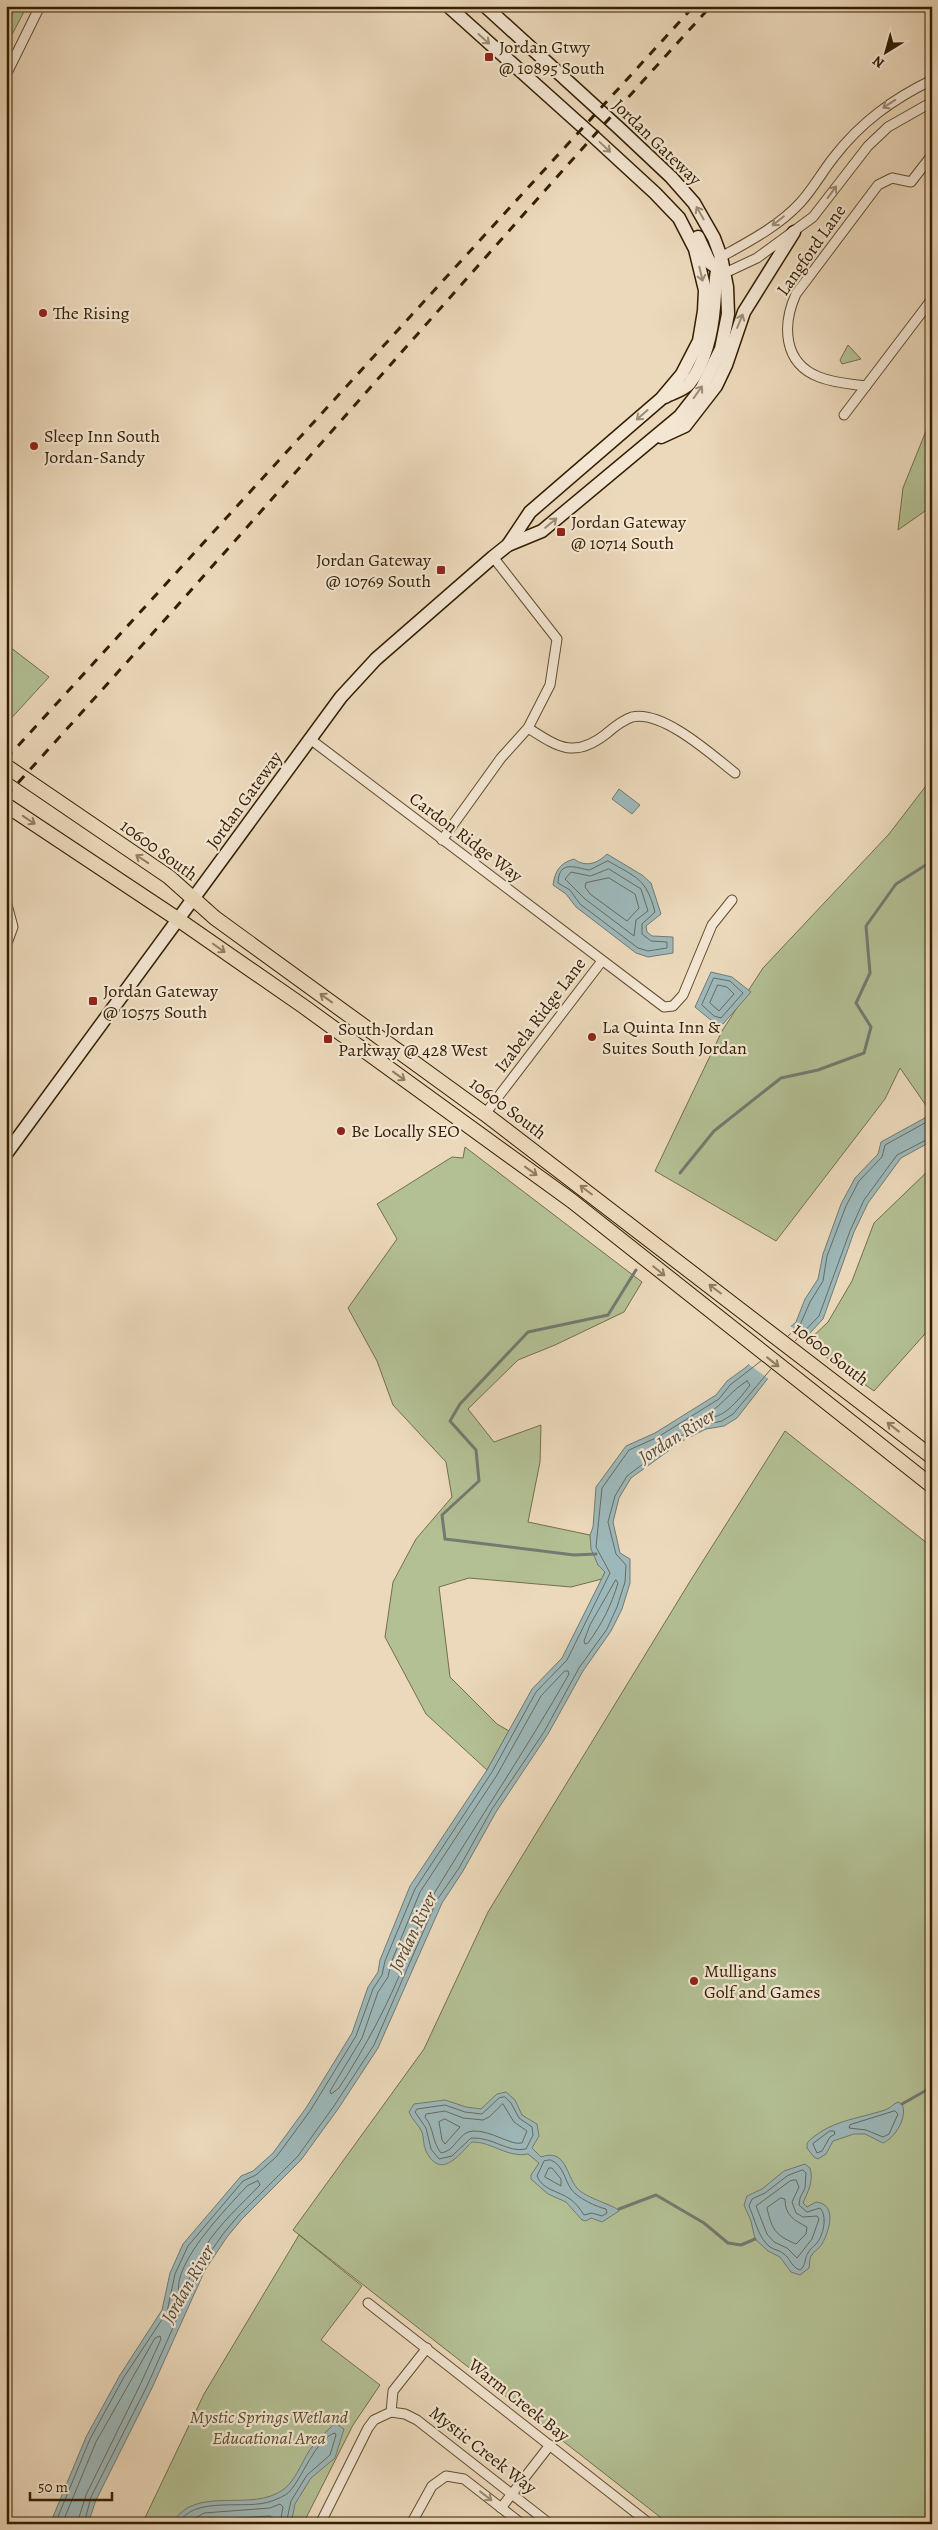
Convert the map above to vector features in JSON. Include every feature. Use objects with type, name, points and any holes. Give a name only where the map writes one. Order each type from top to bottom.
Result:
[{"type":"main road","name":"Jordan Gateway","points":[[6,1154],[341,697],[376,659],[508,545],[530,512],[660,399],[682,374],[699,341],[704,311],[704,290],[696,250],[679,218],[661,199],[448,6]]},
{"type":"main road","name":"Jordan Gateway","points":[[485,6],[670,177],[694,202],[714,238],[721,266],[728,314],[721,349],[702,388],[680,416],[542,532],[508,545]]},
{"type":"main road","points":[[660,399],[688,385],[699,366],[709,338],[721,266],[710,263],[682,210],[661,199]]},
{"type":"main road","points":[[654,439],[685,426],[716,386],[726,365],[744,312],[794,232]]},
{"type":"main road","name":"10600 South","points":[[6,766],[169,877],[220,922],[485,1114],[754,1318],[932,1457]]},
{"type":"main road","name":"10600 South","points":[[6,805],[179,920],[303,1006],[572,1201],[740,1336],[932,1486]]},
{"type":"street","points":[[6,75],[40,6]]},
{"type":"street","points":[[721,266],[799,204],[835,155],[876,112],[905,93],[932,80]]},
{"type":"street","points":[[721,266],[757,258],[794,232],[813,217],[850,167],[888,127],[932,102]]},
{"type":"street","name":"Langford Lane","points":[[866,386],[825,379],[806,369],[795,357],[789,343],[786,326],[789,310],[796,294],[878,185],[892,178],[911,182],[932,155]]},
{"type":"street","points":[[844,415],[932,299]]},
{"type":"street","points":[[442,840],[501,758],[528,728],[550,685],[557,640],[493,557]]},
{"type":"street","points":[[528,728],[557,747],[578,749],[594,743],[617,725],[633,717],[652,719],[675,727],[735,773]]},
{"type":"street","name":"Cardon Ridge Way","points":[[310,739],[664,1007],[673,1006],[683,995],[712,926],[732,900]]},
{"type":"street","points":[[6,901],[13,927],[6,946]]},
{"type":"street","name":"Izabela Ridge Lane","points":[[485,1114],[602,960]]},
{"type":"street","name":"Warm Creek Bay","points":[[368,2303],[650,2524]]},
{"type":"street","points":[[320,2524],[368,2428],[374,2420],[391,2412],[393,2391],[427,2348]]},
{"type":"street","name":"Mystic Creek Way","points":[[391,2412],[405,2414],[418,2420],[550,2524]]},
{"type":"street","points":[[501,2508],[550,2445]]},
{"type":"street","name":"Mystic Creek Way","points":[[414,2523],[432,2486],[446,2476],[464,2479],[522,2524]]},
{"type":"green space","points":[[16,6],[27,6],[6,46],[6,27]]},
{"type":"green space","points":[[848,345],[861,359],[842,364],[840,360]]},
{"type":"green space","points":[[932,423],[932,509],[928,509],[898,530],[903,488],[928,426]]},
{"type":"green space","points":[[6,644],[49,677],[6,724]]},
{"type":"green space","points":[[932,778],[932,1042],[928,1054],[932,1057],[932,1114],[900,1068],[885,1099],[776,1241],[655,1171],[722,1031],[763,968],[889,834]]},
{"type":"green space","points":[[465,1147],[642,1282],[624,1312],[555,1345],[518,1360],[468,1409],[494,1442],[541,1425],[540,1462],[528,1522],[590,1535],[598,1565],[605,1572],[602,1579],[571,1587],[469,1578],[439,1587],[450,1677],[497,1724],[509,1731],[487,1770],[426,1714],[385,1637],[393,1582],[416,1539],[452,1497],[446,1462],[393,1405],[377,1361],[348,1308],[397,1239],[377,1204],[452,1157],[463,1158]]},
{"type":"green space","points":[[932,1167],[932,1326],[874,1391],[806,1343],[828,1322],[852,1281],[874,1223]]},
{"type":"green space","name":"Mulligans Golf and Games","points":[[785,1431],[932,1547],[932,2524],[669,2524],[293,2230],[424,2049],[488,1912],[689,1583]]},
{"type":"green space","name":"Mystic Springs Wetland Educational Area","points":[[299,2235],[362,2286],[321,2340],[380,2385],[353,2425],[303,2524],[142,2524],[204,2394]]},
{"type":"water","points":[[619,789],[640,805],[632,814],[612,799]]},
{"type":"water","points":[[607,854],[642,875],[651,883],[661,914],[646,926],[647,932],[652,936],[673,937],[673,953],[648,957],[636,953],[576,907],[566,894],[553,885],[557,872],[565,863],[574,859],[587,864],[592,863],[600,860]]},
{"type":"water","points":[[711,972],[732,977],[751,992],[723,1024],[712,1021],[695,1007]]},
{"type":"water","name":"Jordan River","points":[[932,1114],[932,1141],[901,1158],[868,1203],[854,1232],[823,1319],[769,1377],[737,1418],[724,1426],[706,1429],[682,1441],[631,1478],[619,1498],[613,1522],[620,1553],[630,1559],[630,1583],[622,1609],[611,1631],[583,1671],[548,1734],[496,1812],[463,1871],[442,1903],[378,2048],[338,2109],[301,2160],[242,2219],[227,2237],[205,2270],[152,2388],[96,2500],[88,2524],[50,2524],[86,2437],[120,2375],[162,2310],[170,2273],[183,2244],[241,2176],[253,2171],[273,2153],[306,2108],[352,2033],[368,1987],[378,1972],[380,1960],[410,1886],[487,1770],[532,1689],[562,1658],[605,1572],[598,1565],[591,1549],[590,1535],[593,1527],[596,1487],[626,1446],[655,1433],[716,1395],[727,1381],[745,1368],[796,1322],[805,1299],[818,1279],[823,1254],[841,1204],[855,1178],[878,1154],[881,1142]]},
{"type":"water","points":[[506,2092],[515,2100],[522,2115],[537,2124],[539,2136],[532,2148],[541,2157],[556,2156],[564,2164],[573,2183],[581,2192],[619,2211],[602,2222],[591,2218],[586,2221],[582,2220],[566,2202],[548,2194],[531,2179],[531,2175],[539,2163],[528,2154],[513,2154],[487,2144],[472,2142],[450,2162],[438,2164],[432,2160],[425,2149],[422,2132],[409,2112],[414,2104],[445,2100],[466,2107],[481,2109],[497,2094]]},
{"type":"water","points":[[898,2102],[902,2104],[902,2121],[892,2137],[883,2143],[865,2134],[854,2134],[833,2141],[826,2154],[818,2159],[807,2148],[807,2143],[824,2130],[843,2122],[885,2110]]},
{"type":"water","points":[[805,2164],[810,2168],[811,2177],[810,2186],[803,2203],[807,2207],[816,2202],[823,2204],[827,2208],[830,2219],[822,2244],[811,2256],[809,2268],[800,2275],[791,2272],[780,2257],[768,2251],[755,2239],[751,2221],[744,2205],[747,2196],[762,2189],[784,2171]]},
{"type":"water","points":[[335,2423],[344,2429],[335,2458],[311,2478],[295,2504],[291,2524],[172,2524],[182,2512],[194,2505],[209,2502],[256,2499],[271,2496],[284,2489],[295,2476],[312,2447]]},
{"type":"pier","points":[[789,1325],[807,1339],[770,1380],[747,1363]]},
{"type":"waterway","points":[[680,1173],[714,1131],[781,1078],[818,1070],[864,1053],[871,1027],[856,1003],[870,973],[866,926],[896,884],[932,861]]},
{"type":"waterway","points":[[596,1554],[574,1555],[445,1539],[442,1515],[479,1481],[476,1450],[450,1421],[460,1404],[528,1332],[608,1315],[636,1270]]},
{"type":"waterway","points":[[902,2104],[932,2087]]},
{"type":"waterway","points":[[619,2209],[656,2195],[704,2223],[728,2243],[741,2245],[755,2239]]},
{"type":"railway","points":[[6,759],[694,6]]},
{"type":"railway","points":[[6,796],[711,6]]},
{"type":"place","name":"Jordan Gtwy @ 10895 South","points":[[489,57]]},
{"type":"place","name":"The Rising","points":[[43,313]]},
{"type":"place","name":"Sleep Inn South Jordan-Sandy","points":[[34,446]]},
{"type":"place","name":"Jordan Gateway @ 10714 South","points":[[561,532]]},
{"type":"place","name":"Jordan Gateway @ 10769 South","points":[[441,570]]},
{"type":"place","name":"Jordan Gateway @ 10575 South","points":[[93,1001]]},
{"type":"place","name":"La Quinta Inn & Suites South Jordan","points":[[592,1037]]},
{"type":"place","name":"South Jordan Parkway @ 428 West","points":[[328,1039]]},
{"type":"place","name":"Be Locally SEO","points":[[341,1131]]},
{"type":"place","name":"Mulligans Golf and Games","points":[[694,1981]]}]
